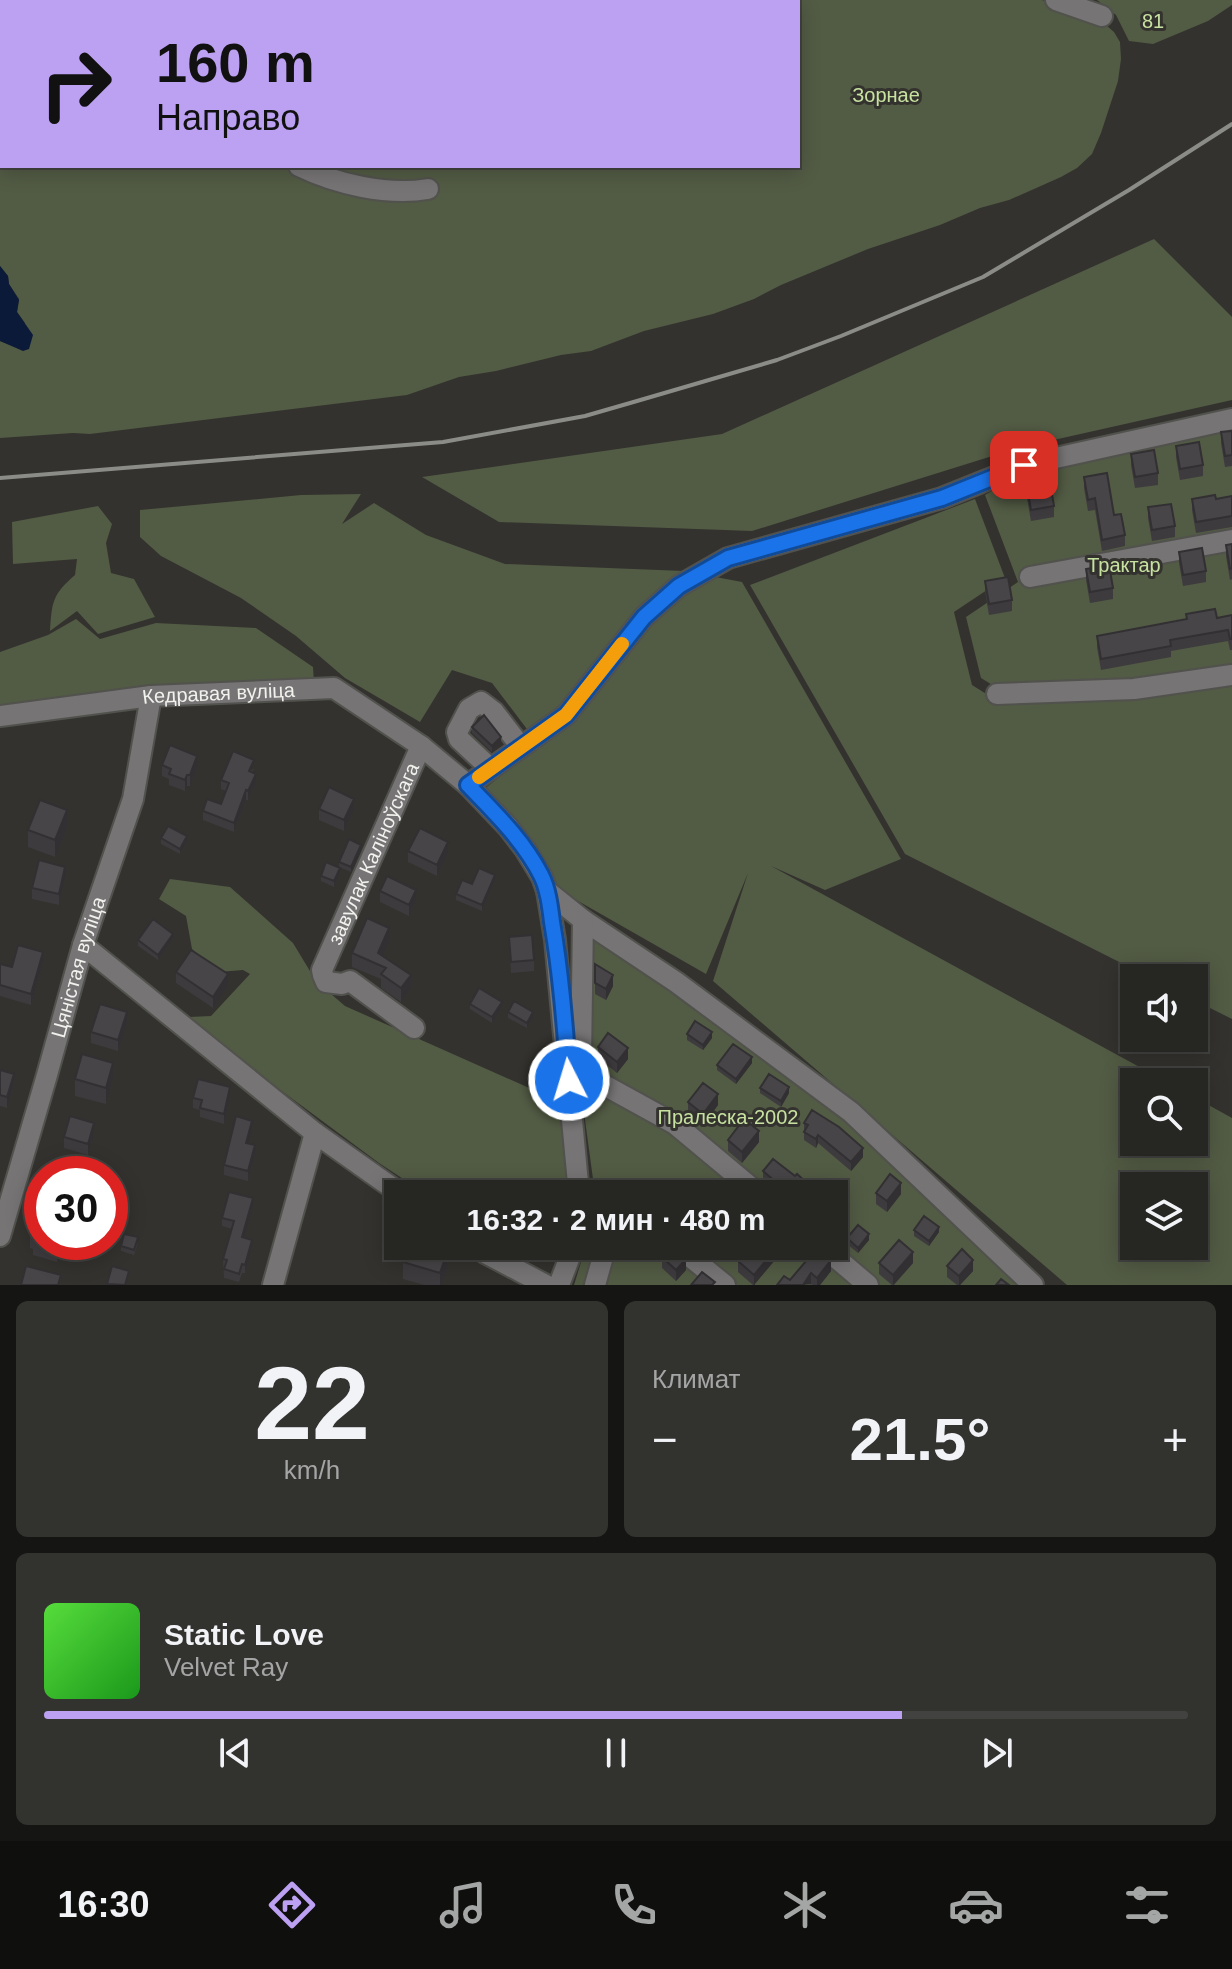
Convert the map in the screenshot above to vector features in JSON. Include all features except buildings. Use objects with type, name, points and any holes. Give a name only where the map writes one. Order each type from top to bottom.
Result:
[{"type":"street","points":[[1056,0],[1102,16]]},
{"type":"street","points":[[305,168],[362,188],[413,192],[428,189]]},
{"type":"street","points":[[468,785],[566,715],[644,617],[679,586],[728,558],[942,498],[1024,465],[1232,419]]},
{"type":"street","points":[[1030,577],[1232,540]]},
{"type":"street","points":[[997,694],[1134,689],[1232,675]]},
{"type":"street","name":"Кедравая вуліца","points":[[0,716],[151,696],[334,688],[421,746],[468,785],[525,849],[547,891]]},
{"type":"street","name":"Цяністая вуліца","points":[[0,1236],[83,945],[133,799],[151,696]]},
{"type":"street","points":[[491,769],[459,739],[457,732],[469,709],[481,702],[494,712],[521,747]]},
{"type":"street","name":"завулак Каліноўскага","points":[[414,1028],[350,981],[342,984],[326,982],[322,970],[421,746]]},
{"type":"street","points":[[547,891],[851,1112],[1033,1285]]},
{"type":"street","points":[[547,891],[555,940],[578,1180]]},
{"type":"street","points":[[583,920],[581,1061],[595,1080],[675,1124],[742,1180]]},
{"type":"street","points":[[83,945],[315,1133],[384,1182]]},
{"type":"street","points":[[273,1285],[315,1133]]},
{"type":"street","points":[[498,1260],[546,1285]]},
{"type":"street","points":[[559,1285],[569,1260]]},
{"type":"street","points":[[595,1285],[602,1260]]},
{"type":"street","points":[[694,1260],[725,1285]]},
{"type":"street","points":[[839,1260],[868,1285]]},
{"type":"green space","name":"Зорнае","points":[[800,0],[1042,0],[1098,18],[1120,42],[1118,81],[1092,154],[1061,177],[1009,200],[868,249],[713,314],[644,331],[591,351],[459,377],[407,395],[90,434],[0,438],[0,341],[8,344],[25,323],[17,312],[19,299],[9,284],[8,276],[0,266],[0,168],[800,168]]},
{"type":"green space","name":"81","points":[[1097,0],[1232,0],[1232,5],[1208,21],[1153,44],[1129,41],[1116,15]]},
{"type":"green space","points":[[1154,239],[1232,317],[1232,400],[1018,448],[752,531],[499,522],[422,477],[722,434]]},
{"type":"green space","name":"Трактар","points":[[1232,425],[1232,670],[1134,684],[999,689],[981,678],[966,617],[1018,582],[985,495],[1026,471]]},
{"type":"green space","points":[[361,494],[342,524],[374,503],[426,535],[505,564],[684,571],[742,582],[901,859],[825,890],[771,866],[1141,1068],[1120,1068],[1120,1156],[1208,1156],[1208,1105],[1232,1118],[1232,1285],[1067,1285],[713,981],[748,873],[706,974],[557,889],[483,790],[539,745],[492,683],[452,670],[420,722],[345,678],[296,636],[241,598],[161,556],[140,537],[140,510],[301,495]]},
{"type":"green space","points":[[975,499],[1005,578],[954,612],[972,685],[996,700],[1232,681],[1232,1019],[1208,1007],[1208,964],[1123,964],[905,854],[750,585]]},
{"type":"green space","points":[[98,506],[112,524],[106,543],[111,573],[134,579],[155,617],[98,634],[77,611],[50,631],[55,600],[75,575],[77,559],[13,564],[12,522]]},
{"type":"green space","points":[[76,619],[100,639],[156,623],[256,628],[313,667],[314,682],[153,686],[0,705],[0,652],[48,635]]},
{"type":"green space","points":[[170,879],[230,887],[293,943],[316,981],[345,1006],[563,1103],[566,1180],[405,1180],[379,1163],[195,1027],[189,1017],[211,1016],[250,974],[243,970],[218,972],[192,949],[186,916],[159,899]]},
{"type":"green space","name":"Пралеска-2002","points":[[583,920],[851,1112],[1030,1285],[574,1285],[582,1260],[848,1260],[848,1180],[593,1180],[583,1105]]},
{"type":"water","points":[[0,266],[19,300],[17,312],[33,335],[29,349],[23,351],[0,341]]},
{"type":"railway","points":[[0,478],[443,442],[585,416],[777,360],[983,277],[1232,124]]},
{"type":"slow traffic","points":[[479,777],[566,715],[622,644]]},
{"type":"route","points":[[569,1080],[547,891],[525,849],[468,785],[566,715],[644,617],[679,586],[706,569],[728,558],[942,498],[1024,465]]}]
